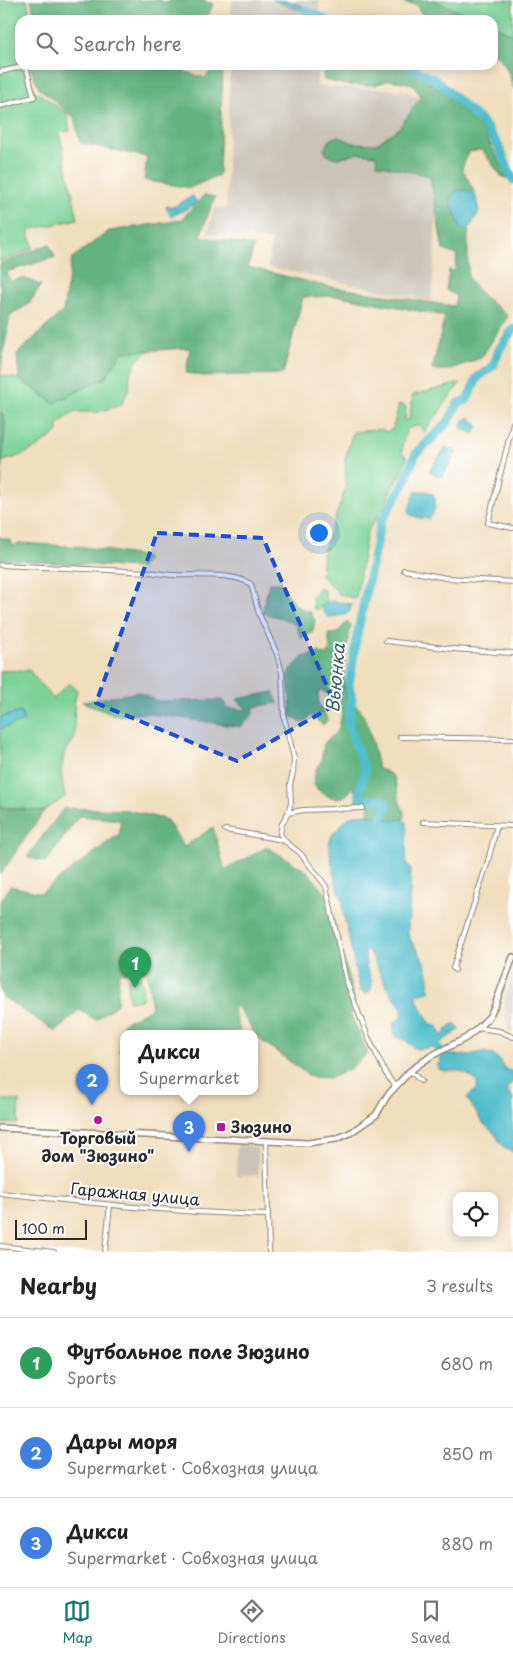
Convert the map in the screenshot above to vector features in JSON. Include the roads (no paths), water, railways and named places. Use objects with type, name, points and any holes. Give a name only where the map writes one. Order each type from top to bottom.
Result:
[{"type":"street","points":[[0,72],[15,68]]},
{"type":"street","points":[[0,106],[34,97],[26,70]]},
{"type":"street","points":[[513,423],[488,523],[513,528]]},
{"type":"street","points":[[0,565],[150,572],[172,575],[206,574],[245,581],[251,584],[259,614],[277,654],[282,673],[284,718],[294,758],[290,784],[291,803],[280,834],[286,842],[300,853],[326,886],[346,980],[368,1037],[385,1072],[395,1086]]},
{"type":"street","points":[[404,570],[446,578],[513,582]]},
{"type":"street","points":[[386,641],[453,649],[513,653]]},
{"type":"street","points":[[400,737],[513,739]]},
{"type":"street","points":[[288,813],[303,810],[363,808]]},
{"type":"street","points":[[423,822],[513,826]]},
{"type":"street","points":[[455,970],[453,968],[488,861],[497,825]]},
{"type":"street","points":[[225,830],[286,842]]},
{"type":"street","points":[[0,1128],[307,1143],[336,1139],[350,1133],[376,1115],[395,1086],[410,1071],[431,1056],[455,1045],[489,1017],[513,957]]},
{"type":"street","points":[[478,1028],[499,1031],[513,1037]]},
{"type":"street","points":[[410,1071],[421,1081]]},
{"type":"street","points":[[266,1141],[269,1252]]},
{"type":"street","name":"Гаражная улица","points":[[0,1193],[110,1205],[210,1213],[268,1215]]},
{"type":"street","points":[[105,1252],[110,1205]]},
{"type":"street","points":[[0,1246],[54,1252]]},
{"type":"water","points":[[273,0],[296,4],[317,14],[308,15]]},
{"type":"water","points":[[464,190],[475,193],[479,212],[468,230],[461,228],[451,198],[456,191]]},
{"type":"water","points":[[193,196],[197,203],[171,217],[166,207],[173,207]]},
{"type":"water","points":[[470,417],[478,425],[474,434],[461,428],[464,420]]},
{"type":"water","points":[[446,447],[457,452],[442,477],[429,471]]},
{"type":"water","points":[[415,492],[430,492],[435,498],[434,509],[429,519],[409,514]]},
{"type":"water","points":[[326,602],[352,604],[350,611],[345,615],[328,617],[321,606]]},
{"type":"water","points":[[21,712],[24,721],[0,729],[0,717]]},
{"type":"water","points":[[364,814],[395,821],[401,819],[407,822],[406,863],[411,869],[408,934],[424,962],[429,984],[429,992],[417,995],[417,1000],[430,1023],[438,1026],[442,1036],[454,1023],[460,1030],[431,1047],[416,1049],[406,1041],[395,1036],[393,1024],[403,1016],[401,1007],[386,986],[369,950],[365,951],[365,958],[372,984],[370,992],[366,995],[360,991],[343,911],[343,901],[335,881],[329,844],[332,835],[348,818]]},
{"type":"water","points":[[481,1052],[493,1054],[505,1069],[513,1072],[513,1082],[507,1088],[513,1097],[513,1152],[504,1148],[494,1133],[482,1122],[467,1098],[477,1089],[477,1082],[463,1072],[445,1071],[437,1068],[441,1058],[449,1054],[465,1055]]},
{"type":"waterway","name":"Вьюнка","points":[[307,11],[316,15]]},
{"type":"waterway","name":"Вьюнка","points":[[416,70],[437,81],[483,123],[498,145],[513,180]]},
{"type":"waterway","name":"Вьюнка","points":[[375,827],[387,805],[383,800],[362,799],[359,794],[365,770],[348,725],[352,700],[349,685],[356,640],[381,521],[405,482],[415,455],[449,421],[457,404],[467,400],[477,378],[493,366],[500,348],[513,329]]},
{"type":"waterway","name":"Вьюнка","points":[[429,1037],[448,1061],[452,1062]]},
{"type":"place","name":"Футбольное поле Зюзино","points":[[135,988]]},
{"type":"place","name":"Дары моря","points":[[92,1105]]},
{"type":"place","name":"Торговый дом \"Зюзино\"","points":[[98,1120]]},
{"type":"place","name":"Зюзино","points":[[221,1127]]},
{"type":"place","name":"Дикси","points":[[189,1152]]}]
